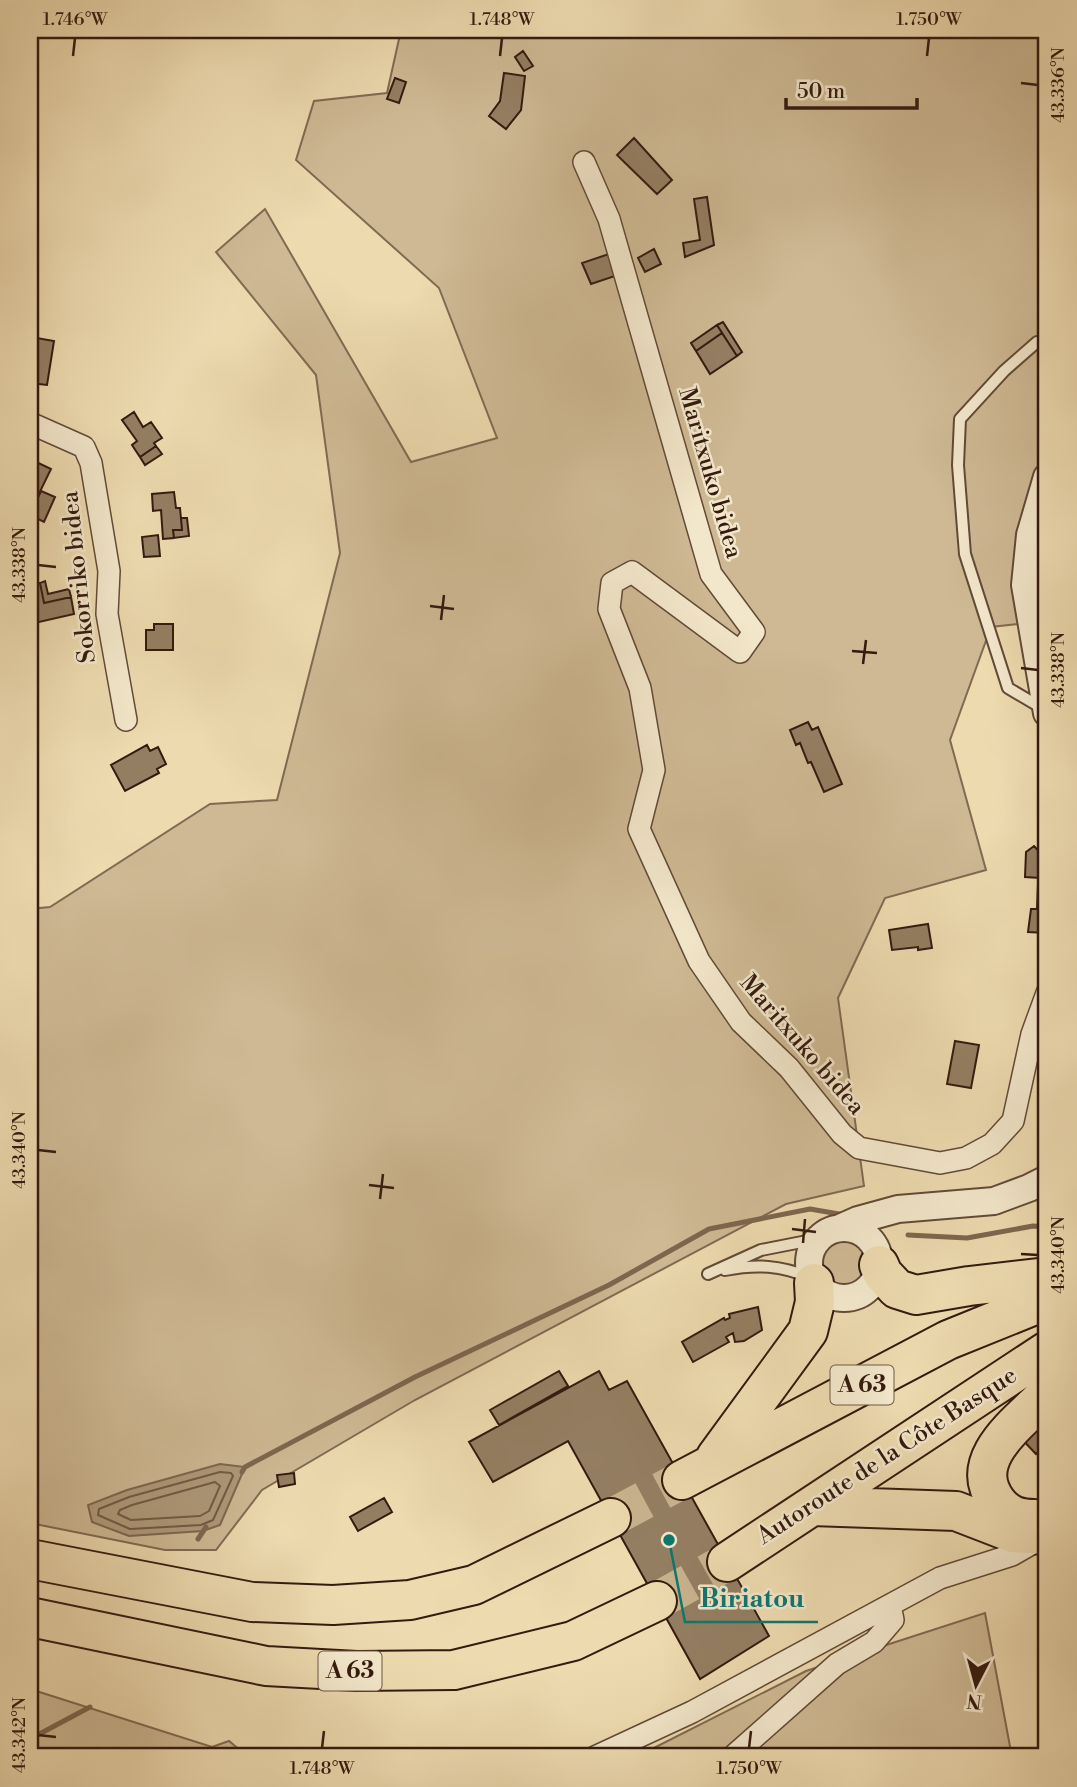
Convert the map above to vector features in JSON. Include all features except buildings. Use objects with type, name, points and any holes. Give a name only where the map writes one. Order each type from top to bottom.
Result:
[{"type":"highway","points":[[879,1260],[883,1274],[897,1289],[916,1296],[969,1286],[1047,1278]]},
{"type":"highway","name":"A 63","points":[[813,1280],[815,1302],[808,1331],[696,1472],[948,1340],[1047,1300]]},
{"type":"highway","name":"Autoroute de la Côte Basque","points":[[727,1562],[1047,1351]]},
{"type":"highway","points":[[1047,1394],[993,1449],[986,1480],[998,1503],[1017,1518],[1032,1519],[1047,1534]]},
{"type":"highway","points":[[812,1506],[956,1511],[1013,1533],[1047,1534]]},
{"type":"highway","points":[[30,1559],[251,1602],[333,1605],[410,1600],[474,1585],[611,1518]]},
{"type":"highway","name":"A 63","points":[[30,1617],[266,1666],[356,1671],[454,1670],[573,1641],[657,1601]]},
{"type":"street","name":"Maritxuko bidea","points":[[583,162],[609,219],[711,573],[754,632],[740,652],[632,572],[612,583],[609,609],[640,688],[654,770],[639,829],[699,961],[741,1022],[789,1068],[842,1134],[859,1148],[940,1163],[967,1158],[992,1144],[1013,1121],[1032,1034],[1047,993]]},
{"type":"street","name":"Sokorriko bidea","points":[[30,423],[84,447],[91,463],[109,571],[107,614],[126,720]]},
{"type":"street","points":[[1047,477],[1030,535],[1025,585],[1047,712]]},
{"type":"street","points":[[918,1207],[898,1218],[890,1227],[880,1245],[877,1275],[872,1285],[854,1297],[832,1297],[822,1292],[813,1280],[808,1257],[828,1233],[878,1214],[918,1207],[994,1201],[1047,1179]]},
{"type":"street","points":[[828,1233],[860,1232],[868,1238],[879,1260]]},
{"type":"street","points":[[595,1757],[692,1712],[940,1578],[977,1564],[996,1561],[1032,1545],[1047,1534]]},
{"type":"street","points":[[732,1757],[837,1664],[874,1642],[893,1620],[890,1605]]},
{"type":"lane","points":[[1038,342],[1004,371],[960,419],[958,465],[965,554],[1008,688],[1047,712]]},
{"type":"lane","points":[[813,1280],[795,1271],[764,1265],[708,1274],[761,1250],[828,1233]]},
{"type":"shaded area","points":[[401,30],[1047,30],[1047,621],[991,627],[950,740],[986,870],[885,898],[838,998],[864,1186],[786,1204],[415,1400],[262,1490],[216,1550],[165,1550],[30,1523],[30,909],[50,907],[210,804],[277,800],[340,553],[316,375],[216,252],[265,209],[411,462],[497,438],[439,288],[296,160],[314,101],[387,93]]},
{"type":"shaded area","points":[[843,1237],[861,1244],[868,1262],[861,1280],[843,1287],[825,1280],[818,1262],[825,1244]]},
{"type":"shaded area","points":[[985,1613],[1012,1757],[636,1757],[806,1671]]},
{"type":"shaded area","points":[[30,1689],[212,1747],[229,1741],[248,1757],[30,1757]]},
{"type":"water","points":[[220,1464],[245,1467],[220,1525],[203,1531],[129,1536],[92,1522],[88,1505],[127,1490]]},
{"type":"waterway","points":[[242,1472],[245,1467],[415,1377],[609,1285],[709,1229],[810,1209],[845,1215]]},
{"type":"waterway","points":[[908,1235],[967,1238],[1033,1226],[1047,1227]]},
{"type":"waterway","points":[[198,1539],[206,1527]]},
{"type":"waterway","points":[[30,1739],[90,1707]]},
{"type":"tunnel","points":[[611,1518],[682,1480]]},
{"type":"tunnel","points":[[657,1601],[727,1562]]},
{"type":"place","name":"Biriatou","points":[[669,1540]]}]
